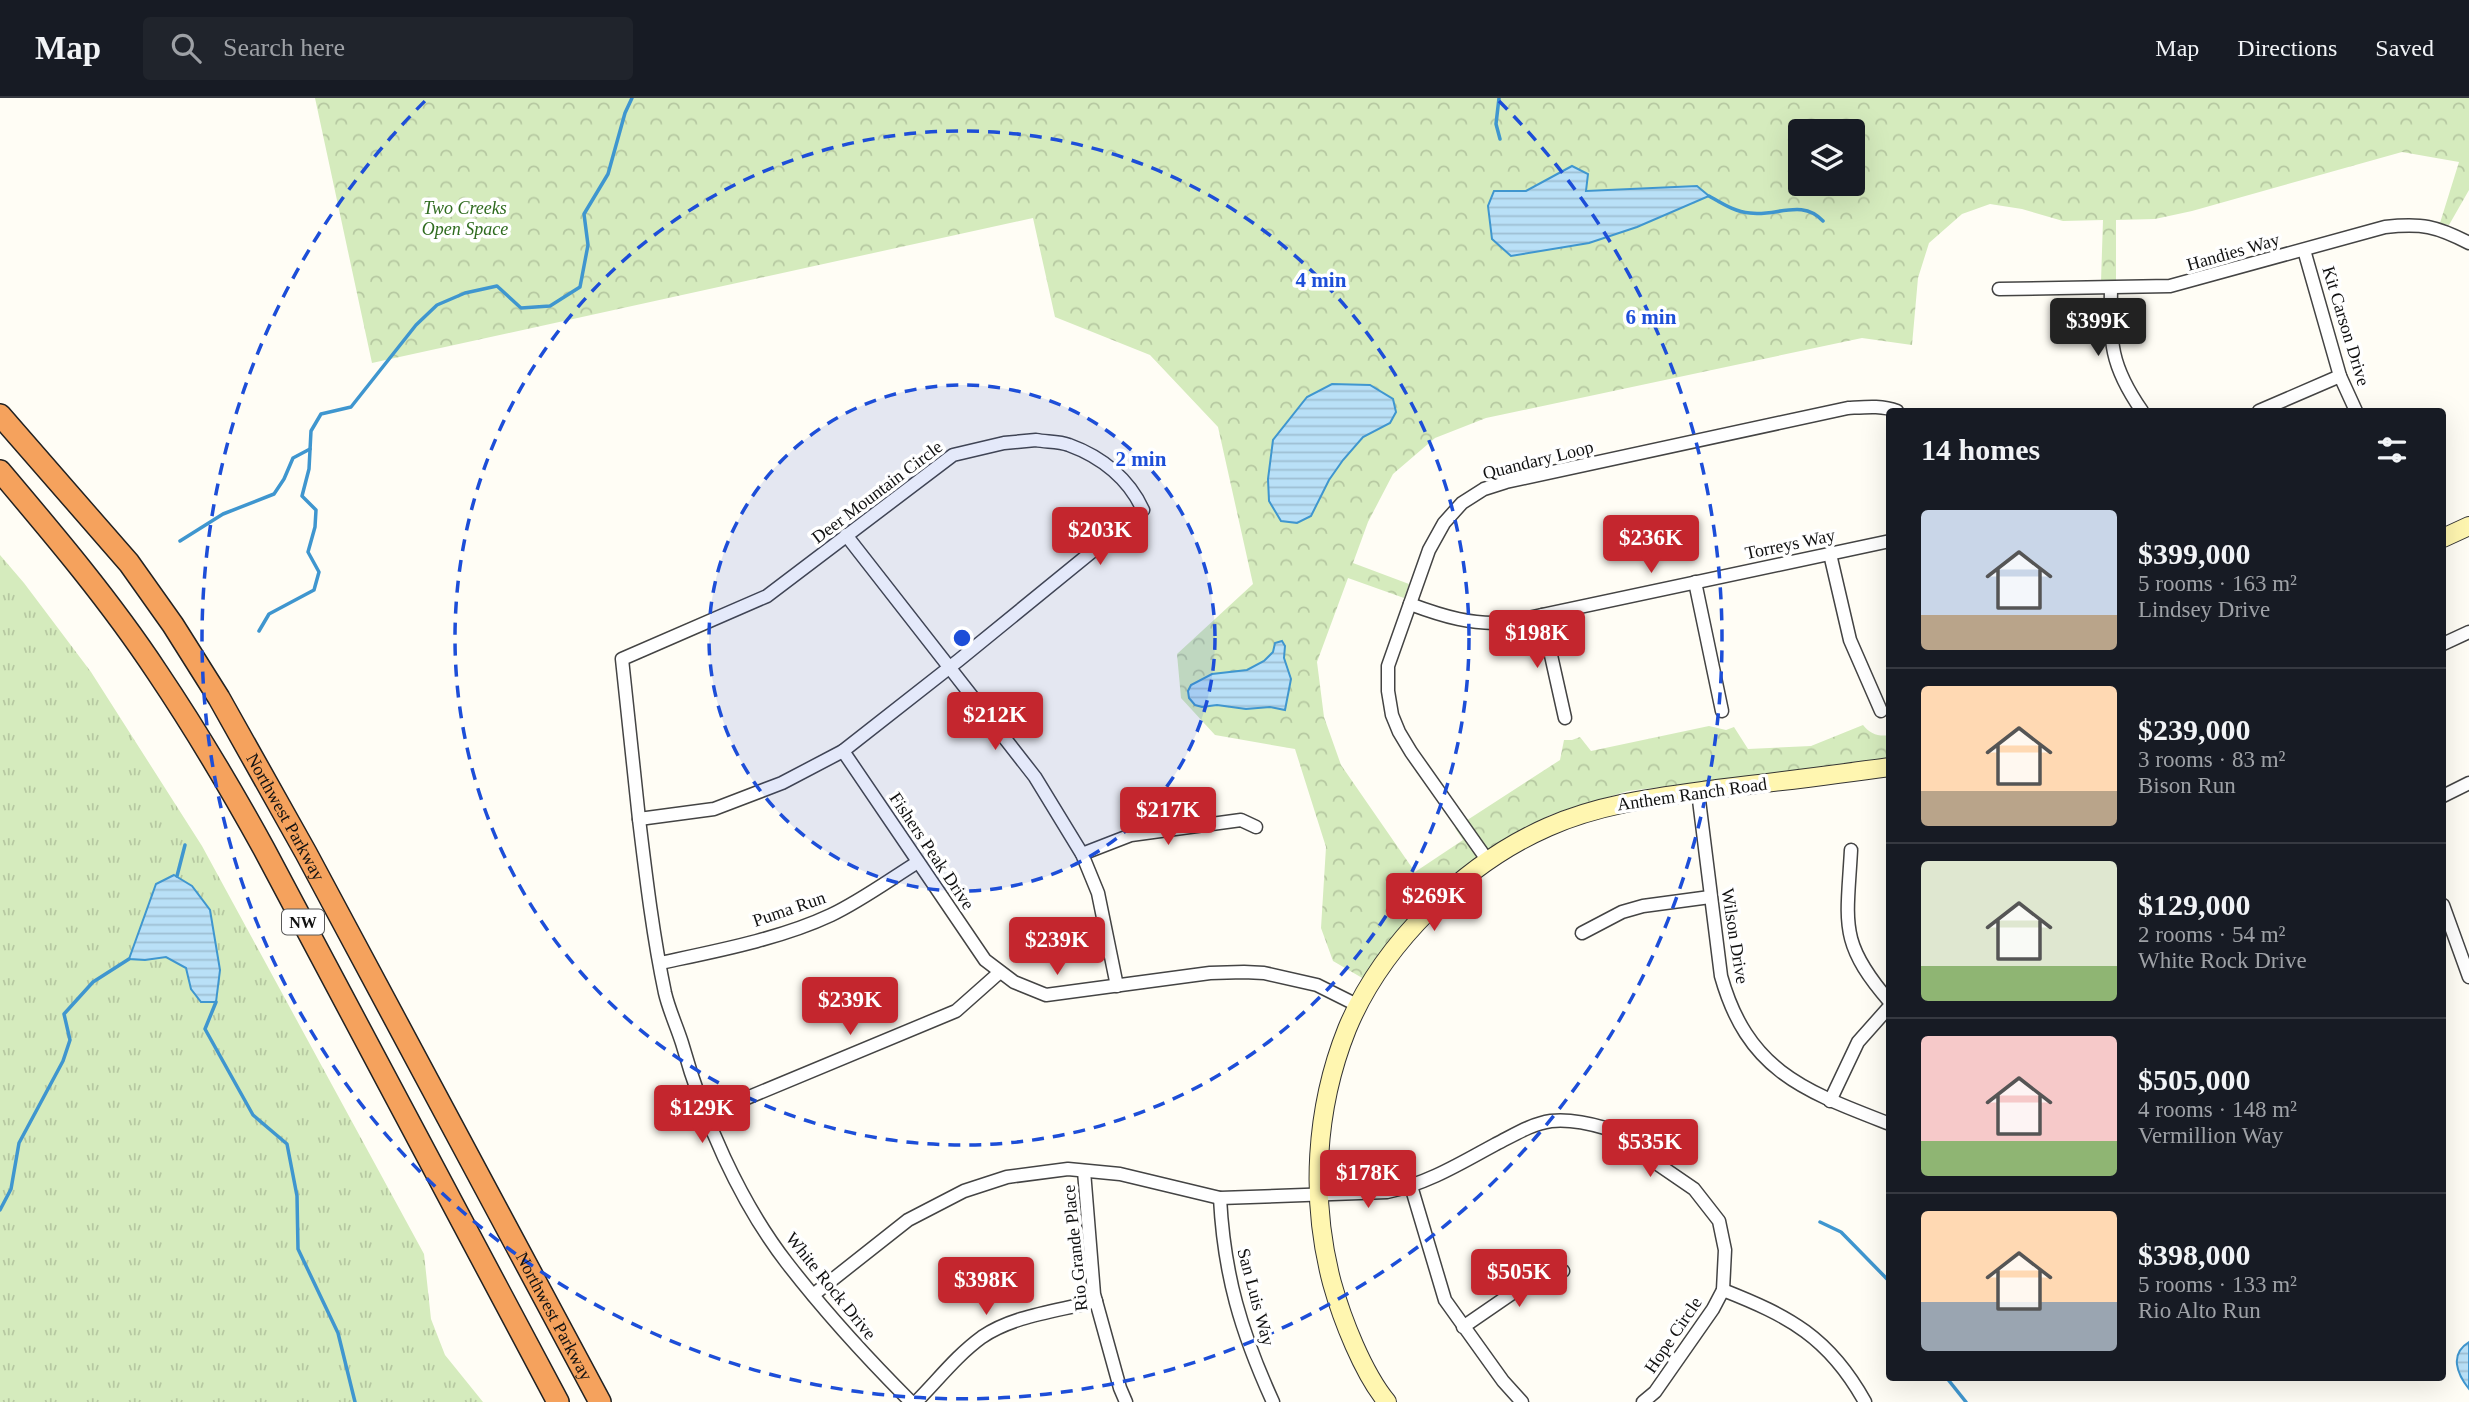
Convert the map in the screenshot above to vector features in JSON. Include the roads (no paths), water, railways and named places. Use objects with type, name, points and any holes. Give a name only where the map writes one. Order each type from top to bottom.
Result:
[{"type":"highway","name":"Northwest Parkway","points":[[0,415],[129,563],[173,625],[229,715],[306,853],[600,1402]]},
{"type":"highway","name":"Northwest Parkway","points":[[0,471],[79,565],[119,618],[156,670],[217,767],[271,862],[558,1402]]},
{"type":"street","name":"Handies Way","points":[[1999,289],[2111,289],[2181,284],[2385,227],[2414,224],[2437,228],[2469,243]]},
{"type":"street","name":"Kit Carson Drive","points":[[2304,250],[2340,376],[2355,408]]},
{"type":"street","points":[[2111,289],[2110,339],[2129,392],[2140,408]]},
{"type":"street","points":[[2266,408],[2340,376]]},
{"type":"street","name":"Quandary Loop","points":[[1488,861],[1411,752],[1392,715],[1388,691],[1388,666],[1429,550],[1444,523],[1462,503],[1483,489],[1506,482],[1848,408],[1870,406],[1886,409]]},
{"type":"street","name":"Deer Mountain Circle","points":[[1036,440],[1068,444],[1110,466],[1135,492],[1143,510],[950,667],[843,751],[782,783],[716,808],[639,819],[622,659],[767,596],[953,454],[1004,443],[1036,440]]},
{"type":"street","points":[[2446,537],[2469,527]]},
{"type":"street","points":[[846,536],[1035,777],[1082,853],[1098,893],[1117,986]]},
{"type":"street","name":"Torreys Way","points":[[1410,604],[1466,621],[1489,624],[1886,542]]},
{"type":"street","points":[[1830,554],[1850,640],[1881,711]]},
{"type":"street","points":[[1696,582],[1722,711]]},
{"type":"street","points":[[1542,615],[1565,718]]},
{"type":"street","points":[[2446,643],[2469,632]]},
{"type":"street","name":"Fishers Peak Drive","points":[[843,751],[985,960],[1014,982],[1046,995],[1210,972],[1264,973],[1317,985],[1359,1006]]},
{"type":"street","name":"Anthem Ranch Road","points":[[1387,1402],[1348,1332],[1325,1255],[1318,1194],[1321,1142],[1331,1078],[1359,1006],[1395,949],[1456,884],[1488,861],[1546,827],[1575,816],[1629,801],[1886,768]]},
{"type":"street","points":[[2446,794],[2469,783]]},
{"type":"street","name":"Wilson Drive","points":[[1698,792],[1721,976],[1726,995],[1742,1030],[1778,1071],[1792,1081],[1830,1101],[1886,1122]]},
{"type":"street","name":"White Rock Drive","points":[[639,819],[647,886],[666,995],[688,1068],[706,1115],[754,1213],[786,1261],[864,1355],[914,1402]]},
{"type":"street","points":[[1082,853],[1131,835],[1241,820],[1256,827]]},
{"type":"street","points":[[1852,850],[1848,931],[1858,961],[1886,999]]},
{"type":"street","name":"Puma Run","points":[[660,963],[791,931],[815,922],[873,893],[918,862]]},
{"type":"street","points":[[1582,933],[1622,912],[1643,906],[1710,897]]},
{"type":"street","points":[[2446,913],[2469,977]]},
{"type":"street","points":[[706,1115],[956,1011],[1000,972]]},
{"type":"street","points":[[1830,1101],[1858,1042],[1886,1008]]},
{"type":"street","name":"Hope Circle","points":[[813,1296],[908,1220],[964,1191],[1007,1177],[1068,1169],[1120,1174],[1220,1198],[1376,1193],[1411,1186],[1440,1174],[1532,1126],[1552,1121],[1589,1123],[1605,1128],[1694,1189],[1719,1222],[1723,1235],[1723,1290],[1709,1316],[1655,1392],[1643,1402]]},
{"type":"street","name":"Rio Grande Place","points":[[1084,1171],[1096,1301],[1126,1402]]},
{"type":"street","points":[[1411,1186],[1439,1287],[1451,1312],[1522,1402]]},
{"type":"street","name":"San Luis Way","points":[[1220,1198],[1228,1273],[1238,1316],[1252,1356],[1273,1402]]},
{"type":"street","points":[[1463,1327],[1511,1294],[1563,1271]]},
{"type":"street","points":[[1723,1290],[1764,1306],[1808,1331],[1842,1367],[1861,1401]]},
{"type":"street","points":[[914,1402],[952,1362],[984,1336],[1014,1322],[1096,1301]]},
{"type":"water","points":[[1572,166],[1588,174],[1586,191],[1697,186],[1709,196],[1637,227],[1589,243],[1511,256],[1492,239],[1488,206],[1494,191],[1526,191]]},
{"type":"water","points":[[1332,384],[1370,385],[1393,399],[1396,412],[1390,423],[1363,437],[1343,460],[1329,480],[1311,516],[1297,523],[1281,521],[1269,501],[1268,479],[1273,440],[1307,397]]},
{"type":"water","points":[[1282,641],[1291,679],[1285,710],[1217,705],[1202,707],[1195,705],[1189,698],[1191,685],[1212,674],[1247,670],[1264,661],[1273,652],[1275,643]]},
{"type":"water","points":[[174,875],[192,886],[210,910],[220,970],[216,1002],[201,1002],[191,989],[186,968],[166,957],[129,959],[156,884]]},
{"type":"water","points":[[2469,1342],[2469,1389],[2458,1371],[2457,1358]]},
{"type":"waterway","points":[[259,631],[269,614],[314,590],[319,572],[308,552],[315,527],[316,510],[302,496],[309,469],[311,431],[321,414],[351,407],[416,325],[437,305],[465,293],[497,286],[521,308],[550,306],[580,287],[588,245],[584,214],[608,174],[625,113],[632,98]]},
{"type":"waterway","points":[[1499,98],[1496,124],[1500,139]]},
{"type":"waterway","points":[[1709,196],[1745,212],[1760,214],[1798,209],[1815,214],[1823,221]]},
{"type":"waterway","points":[[180,541],[223,514],[274,494],[293,458],[310,449]]},
{"type":"waterway","points":[[177,876],[185,845]]},
{"type":"waterway","points":[[0,1210],[11,1189],[19,1143],[63,1061],[70,1040],[64,1014],[93,982],[129,959]]},
{"type":"waterway","points":[[216,1002],[205,1029],[253,1115],[287,1144],[297,1196],[298,1249],[338,1333],[355,1402]]},
{"type":"waterway","points":[[1820,1222],[1841,1232],[1886,1278]]},
{"type":"waterway","points":[[1949,1381],[1966,1402]]},
{"type":"park label","name":"Two Creeks Open Space","points":[[465,218]]}]
